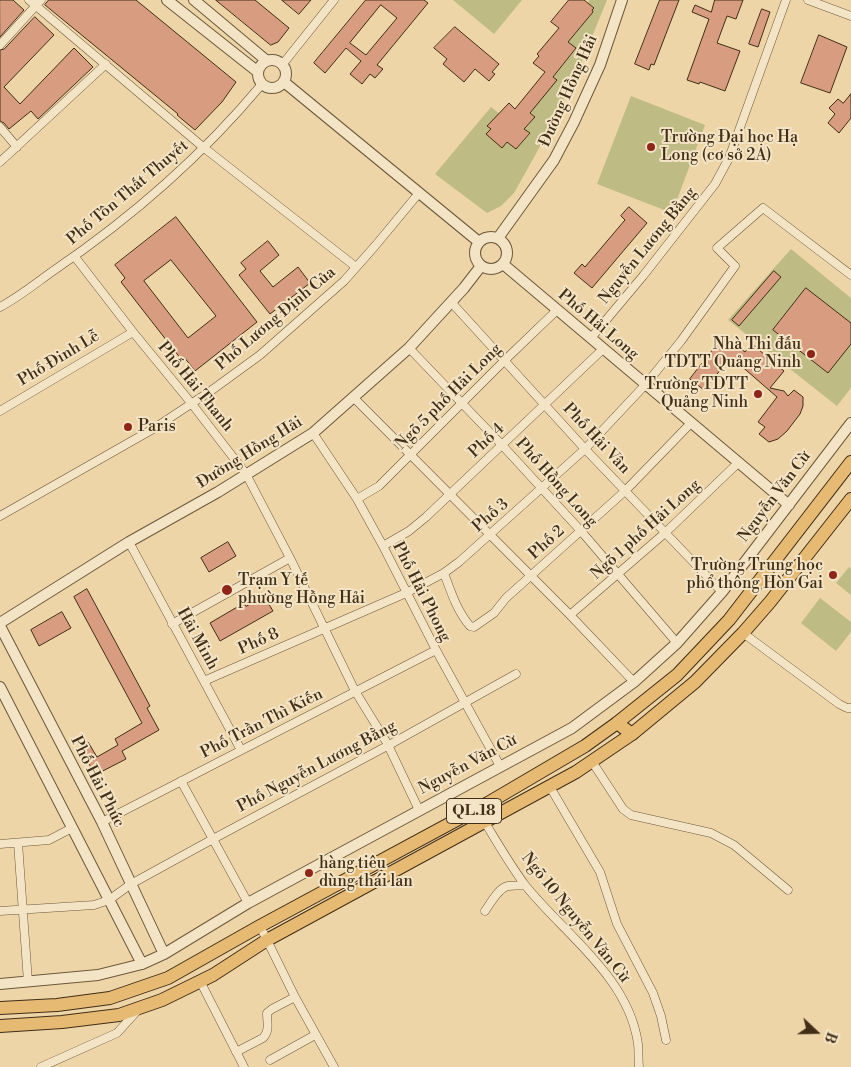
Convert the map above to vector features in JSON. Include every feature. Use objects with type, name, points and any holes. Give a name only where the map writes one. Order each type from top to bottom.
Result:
[{"type":"main road","name":"QL.18","points":[[0,1008],[56,1005],[110,998],[168,978],[488,803],[585,746],[678,675],[729,620],[851,462]]},
{"type":"main road","name":"QL.18","points":[[0,1026],[62,1022],[109,1016],[162,1000],[213,975],[267,940],[576,772],[591,760],[632,734],[695,682],[743,633],[770,602],[851,499]]},
{"type":"main road","points":[[617,723],[632,734]]},
{"type":"street","points":[[29,0],[38,3],[203,147],[356,267]]},
{"type":"street","points":[[167,0],[258,72]]},
{"type":"street","points":[[194,0],[268,61],[278,62],[282,65],[286,73],[284,82],[276,88],[266,87],[258,76],[260,67],[268,61]]},
{"type":"street","points":[[282,65],[334,0]]},
{"type":"street","name":"Đường Hồng Hải","points":[[498,238],[554,160],[574,122],[600,65],[622,0]]},
{"type":"street","name":"Nguyễn Lương Bằng","points":[[591,338],[643,276],[715,184],[729,158],[786,0]]},
{"type":"street","points":[[808,0],[851,16]]},
{"type":"street","points":[[0,46],[38,3]]},
{"type":"street","points":[[0,162],[106,64]]},
{"type":"street","points":[[284,82],[479,242]]},
{"type":"street","name":"Phố Tôn Thất Thuyết","points":[[0,307],[94,243],[176,175],[232,119],[262,84]]},
{"type":"street","points":[[0,127],[17,147]]},
{"type":"street","name":"Phố Lương Định Của","points":[[0,516],[153,430],[260,355],[314,309],[356,267],[419,193]]},
{"type":"street","name":"Phố 3","points":[[324,628],[406,593],[444,573],[489,536],[586,449],[646,384],[681,341],[735,266],[717,248],[763,208],[851,275]]},
{"type":"street","points":[[485,238],[498,238],[506,245],[508,255],[503,264],[496,269],[489,269],[482,266],[476,259],[475,250],[479,242],[485,238]]},
{"type":"street","name":"Phố Hải Thanh","points":[[74,257],[246,474],[290,558],[355,691],[389,746],[419,810]]},
{"type":"street","name":"Phố Hải Long","points":[[503,264],[789,505]]},
{"type":"street","name":"Đường Hồng Hải","points":[[0,624],[129,542],[246,474],[313,432],[354,398],[408,348],[482,266]]},
{"type":"street","name":"Phố Hải Vân","points":[[451,302],[625,491],[722,592]]},
{"type":"street","name":"Ngõ 5 phố Hải Long","points":[[357,500],[379,486],[557,310]]},
{"type":"street","name":"Phố Đinh Lễ","points":[[0,410],[133,332]]},
{"type":"street","name":"Phố Hồng Long","points":[[408,348],[502,445],[581,531],[677,643]]},
{"type":"street","name":"Phố 4","points":[[383,546],[409,531],[604,349]]},
{"type":"street","points":[[354,398],[634,682]]},
{"type":"street","name":"Nguyễn Văn Cừ","points":[[0,984],[98,975],[142,964],[164,954],[248,903],[572,728],[634,682],[677,643],[722,592],[851,422]]},
{"type":"street","name":"Phố 2","points":[[444,573],[452,597],[470,626],[474,627],[494,613],[506,598],[625,491],[691,423]]},
{"type":"street","name":"Phố Hải Phong","points":[[313,432],[357,500],[383,546],[436,650],[500,766]]},
{"type":"street","name":"Ngõ 1 phố Hải Long","points":[[570,615],[618,576],[738,462]]},
{"type":"street","name":"Hải Minh","points":[[129,542],[241,750]]},
{"type":"street","points":[[172,624],[290,558]]},
{"type":"street","name":"Phố Hải Phúc","points":[[0,624],[102,822],[164,954]]},
{"type":"street","name":"Phố 8","points":[[204,681],[324,628]]},
{"type":"street","points":[[743,633],[839,704],[851,708]]},
{"type":"street","name":"Phố Trần Thì Kiến","points":[[102,822],[436,650]]},
{"type":"street","name":"Phố Nguyễn Lương Bằng","points":[[109,900],[131,884],[389,746],[516,674]]},
{"type":"street","points":[[0,687],[142,964]]},
{"type":"street","points":[[591,760],[623,808],[631,815],[712,833],[734,845],[788,890]]},
{"type":"street","points":[[181,781],[248,903]]},
{"type":"street","points":[[550,787],[600,872],[619,930],[652,993],[661,1016],[666,1040]]},
{"type":"street","name":"Ngõ 10 Nguyễn Văn Cừ","points":[[484,821],[525,885],[596,962],[620,995],[634,1028],[638,1044],[639,1067]]},
{"type":"street","points":[[0,844],[49,840],[72,828]]},
{"type":"street","points":[[18,843],[28,982]]},
{"type":"street","points":[[485,911],[502,888],[525,885]]},
{"type":"street","points":[[0,911],[94,905],[109,900]]},
{"type":"street","points":[[260,926],[295,997],[334,1067]]},
{"type":"street","points":[[200,982],[244,1067]]},
{"type":"street","points":[[236,1052],[263,1038],[268,1029],[267,1013],[295,997]]},
{"type":"street","points":[[41,1067],[117,1033],[140,1007]]},
{"type":"street","points":[[270,1060],[315,1035]]},
{"type":"shaded area","points":[[453,0],[522,0],[494,34]]},
{"type":"shaded area","points":[[589,0],[607,0],[578,71],[542,143],[514,193],[501,206],[487,213],[435,174],[491,107],[500,114],[488,125],[491,129],[487,134],[507,142],[516,149],[530,134],[524,129],[535,117],[530,113],[556,80],[553,77],[576,49],[568,42],[593,12],[594,8],[588,3]]},
{"type":"shaded area","points":[[631,96],[705,125],[672,213],[597,184]]},
{"type":"shaded area","name":"Nhà Thi đấu TDTT Quảng Ninh","points":[[791,249],[851,298],[851,388],[837,406],[728,320]]},
{"type":"shaded area","points":[[849,567],[851,569],[851,595],[836,583]]},
{"type":"shaded area","points":[[820,598],[851,622],[851,632],[836,651],[801,623]]},
{"type":"building","points":[[0,0],[13,0],[24,10],[0,37]]},
{"type":"building","points":[[49,0],[136,0],[236,82],[222,102],[195,130],[45,5]]},
{"type":"building","points":[[216,0],[255,0],[289,28],[278,42],[271,45]]},
{"type":"building","points":[[282,0],[311,0],[299,14]]},
{"type":"building","points":[[366,0],[424,0],[428,3],[377,65],[383,69],[375,78],[370,74],[362,84],[350,74],[361,61],[346,48],[325,73],[314,63]],"holes":[[[381,5],[397,18],[366,55],[350,43]]]},
{"type":"building","points":[[569,0],[584,0],[594,8],[593,12],[568,42],[576,48],[553,77],[557,80],[530,113],[535,117],[524,129],[530,133],[516,149],[507,142],[502,148],[486,134],[491,129],[487,126],[509,103],[515,109],[545,72],[533,63],[539,56],[537,54],[559,28],[551,22]]},
{"type":"building","points":[[660,0],[679,0],[654,65],[651,64],[649,70],[635,64]]},
{"type":"building","points":[[715,0],[743,0],[736,19],[727,16],[717,43],[740,51],[725,91],[700,82],[699,84],[687,80],[709,19],[692,12],[695,5],[711,12]]},
{"type":"building","points":[[762,9],[770,12],[758,47],[749,44]]},
{"type":"building","points":[[35,17],[54,35],[4,87],[20,104],[74,48],[93,67],[38,119],[31,111],[9,129],[0,121],[0,50],[4,49]]},
{"type":"building","points":[[455,27],[499,64],[492,72],[495,74],[489,81],[475,69],[464,82],[443,64],[447,59],[434,48]]},
{"type":"building","points":[[819,35],[847,47],[830,93],[801,83]]},
{"type":"building","points":[[851,94],[851,118],[839,133],[828,123],[835,114],[829,108],[838,99],[843,103]]},
{"type":"building","points":[[629,207],[647,223],[592,288],[574,273],[582,264],[585,267],[625,220],[621,216]]},
{"type":"building","points":[[176,217],[257,322],[195,371],[184,357],[181,359],[121,282],[125,278],[115,265]],"holes":[[[171,260],[216,316],[188,338],[144,281]]]},
{"type":"building","points":[[268,241],[279,255],[260,271],[273,287],[298,267],[310,283],[270,314],[239,275],[246,269],[241,263]]},
{"type":"building","points":[[774,271],[781,277],[739,326],[732,320]]},
{"type":"building","points":[[806,288],[851,323],[851,344],[828,373],[773,330]]},
{"type":"building","points":[[724,336],[745,352],[752,344],[784,371],[770,388],[784,391],[788,396],[794,390],[803,397],[803,406],[800,414],[778,439],[769,442],[759,434],[765,427],[758,422],[777,397],[731,357],[704,390],[690,379]]},
{"type":"building","points":[[228,542],[236,556],[209,572],[201,558]]},
{"type":"building","points":[[87,589],[150,706],[147,708],[159,730],[122,751],[126,759],[95,775],[80,747],[88,742],[97,757],[118,745],[115,739],[142,723],[74,597]]},
{"type":"building","points":[[264,596],[273,611],[220,641],[210,623],[244,603],[246,606]]},
{"type":"building","points":[[62,612],[71,628],[39,646],[31,630]]},
{"type":"place","name":"Trường Đại học Hạ Long (cơ sở 2A)","points":[[651,147]]},
{"type":"place","name":"Nhà Thi đấu TDTT Quảng Ninh","points":[[811,354]]},
{"type":"place","name":"Trường TDTT Quảng Ninh","points":[[758,394]]},
{"type":"place","name":"Paris","points":[[128,427]]},
{"type":"place","name":"Trường Trung học phổ thông Hòn Gai","points":[[833,575]]},
{"type":"place","name":"Trạm Y tế phường Hồng Hải","points":[[227,590]]},
{"type":"place","name":"hàng tiêu dùng thái lan","points":[[309,873]]}]
